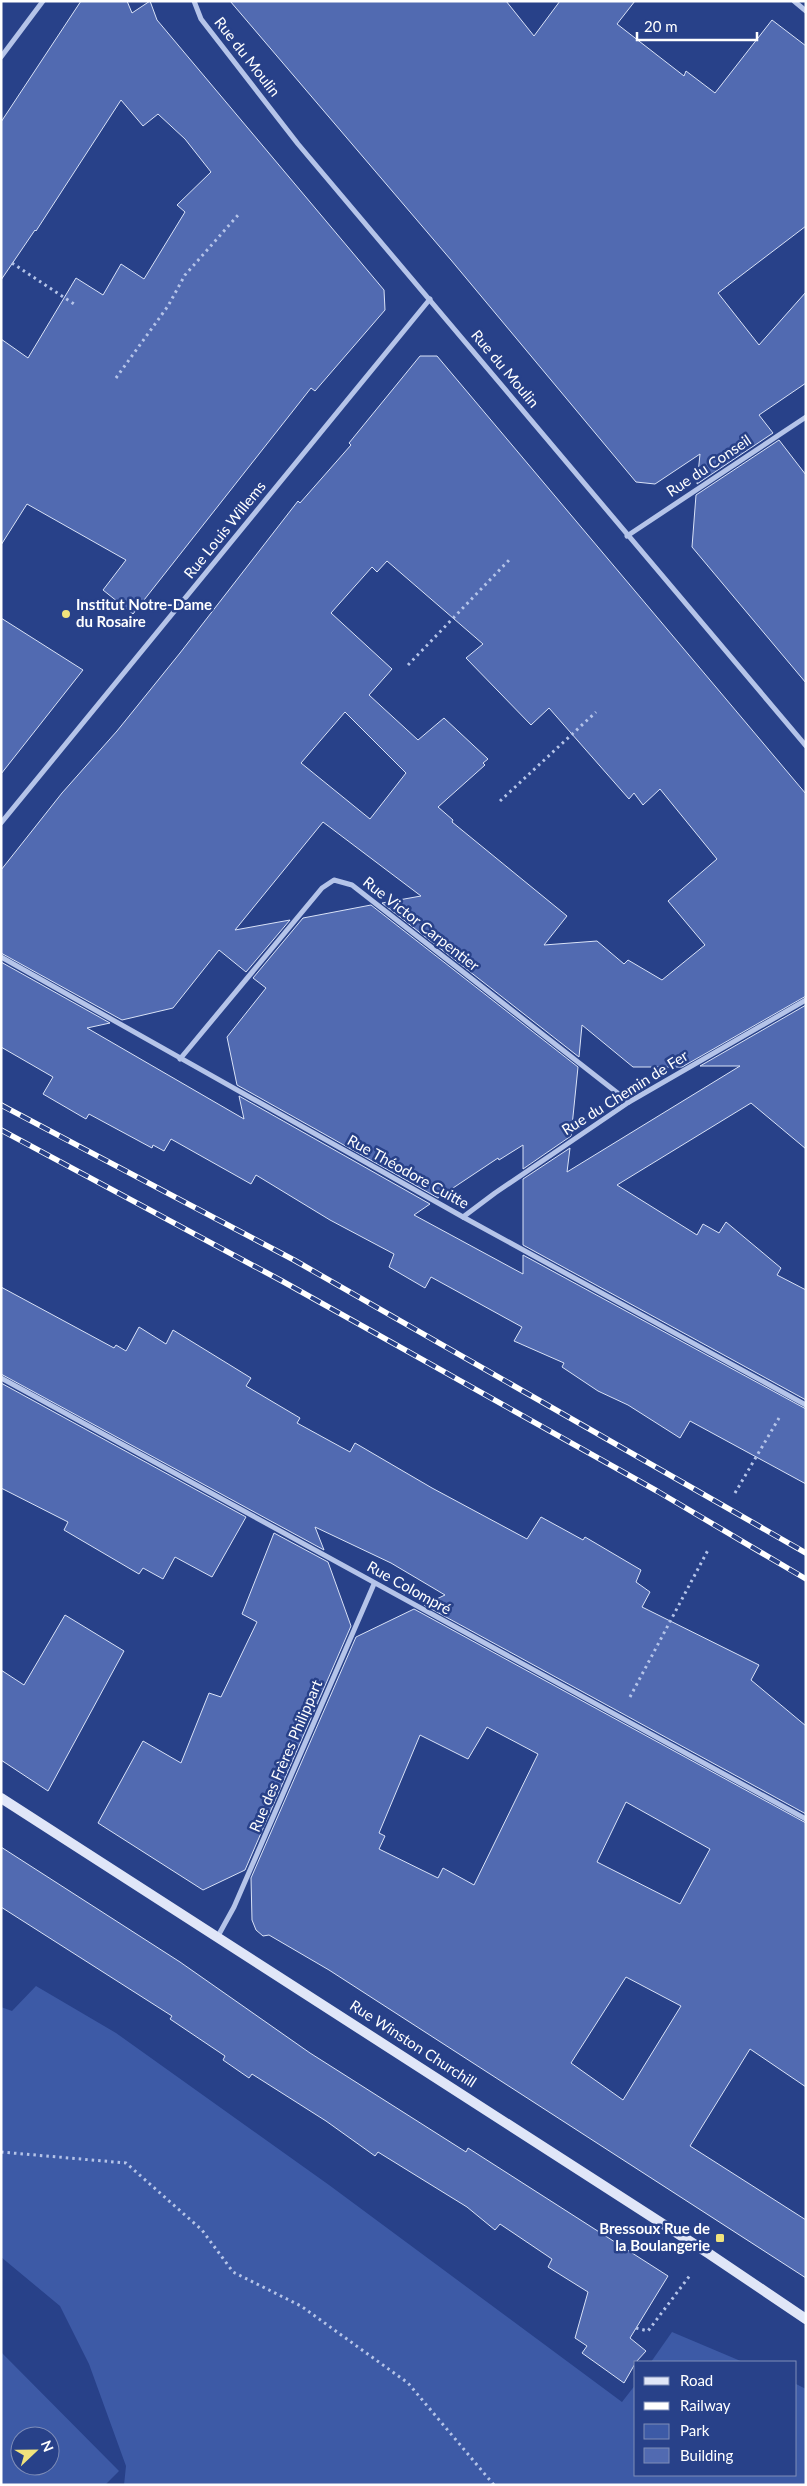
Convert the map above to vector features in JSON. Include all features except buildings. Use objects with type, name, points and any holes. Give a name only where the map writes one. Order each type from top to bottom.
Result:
[{"type":"main road","name":"Rue Winston Churchill","points":[[1,1798],[116,1870],[172,1909],[218,1936],[700,2248],[806,2319]]},
{"type":"street","points":[[1,57],[43,1]]},
{"type":"street","name":"Rue du Moulin","points":[[194,1],[201,19],[298,144],[806,746]]},
{"type":"street","points":[[794,1],[806,10]]},
{"type":"street","name":"Rue Louis Willems","points":[[1,823],[430,300]]},
{"type":"street","name":"Rue du Conseil","points":[[627,536],[806,417]]},
{"type":"street","name":"Rue Victor Carpentier","points":[[180,1059],[322,888],[334,880],[352,885],[629,1102]]},
{"type":"street","name":"Rue Théodore Cuitte","points":[[1,957],[463,1217],[806,1405]]},
{"type":"street","name":"Rue du Chemin de Fer","points":[[463,1217],[495,1193],[629,1102],[806,1000]]},
{"type":"street","name":"Rue Colompré","points":[[1,1378],[806,1819]]},
{"type":"street","name":"Rue des Frères Philippart","points":[[218,1936],[234,1907],[374,1584]]},
{"type":"path","points":[[116,378],[168,306],[185,275],[239,214]]},
{"type":"path","points":[[12,263],[77,306]]},
{"type":"path","points":[[408,665],[511,558]]},
{"type":"path","points":[[500,801],[596,712]]},
{"type":"path","points":[[735,1493],[793,1398]]},
{"type":"path","points":[[617,1716],[634,1692],[708,1550]]},
{"type":"path","points":[[1,2152],[126,2163],[202,2230],[233,2272],[301,2306],[408,2383],[494,2485]]},
{"type":"path","points":[[636,2328],[648,2331],[682,2285]]},
{"type":"green space","points":[[36,1986],[116,2033],[329,2185],[622,2402],[634,2387],[634,2476],[797,2476],[797,2384],[806,2389],[806,2485],[124,2485],[126,2466],[89,2364],[60,2306],[1,2257],[1,2007],[12,2011]]},
{"type":"green space","points":[[672,2332],[741,2361],[652,2361]]},
{"type":"green space","points":[[1,2352],[119,2471],[105,2485],[1,2485]]},
{"type":"railway","points":[[1,1105],[294,1260],[806,1553]]},
{"type":"railway","points":[[1,1130],[282,1281],[657,1491],[806,1579]]},
{"type":"place","name":"Institut Notre-Dame du Rosaire","points":[[66,614]]},
{"type":"place","name":"Bressoux Rue de la Boulangerie","points":[[720,2238]]}]
